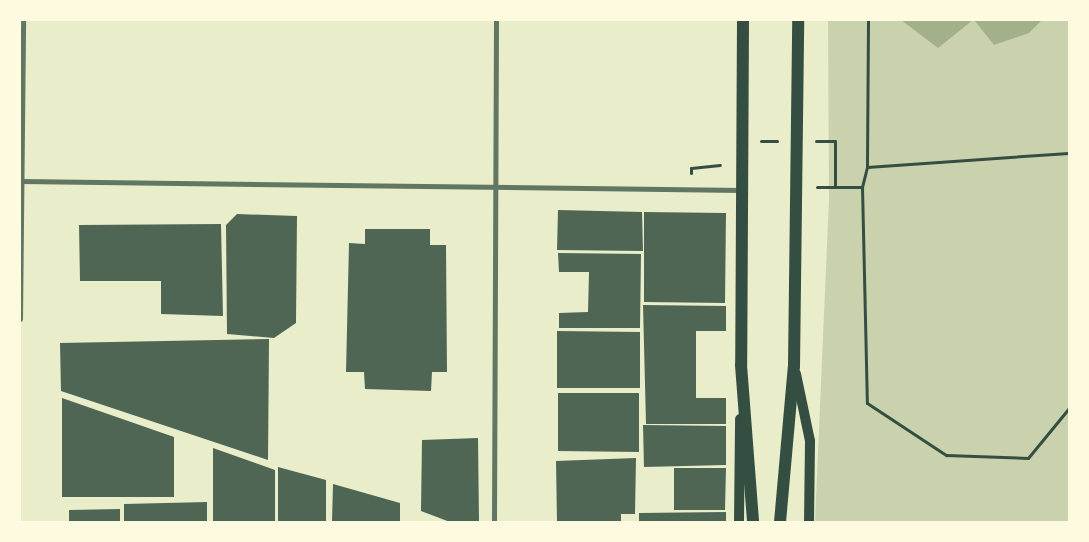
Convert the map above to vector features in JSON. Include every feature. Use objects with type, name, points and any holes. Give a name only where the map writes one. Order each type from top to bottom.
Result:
[{"type":"main road","points":[[739,522],[743,20]]},
{"type":"main road","points":[[780,522],[794,366],[798,20]]},
{"type":"main road","points":[[741,365],[753,522]]},
{"type":"main road","points":[[794,366],[810,441],[809,522]]},
{"type":"street","points":[[20,319],[23,20]]},
{"type":"street","points":[[494,522],[496,20]]},
{"type":"street","points":[[21,181],[496,184],[742,190]]},
{"type":"path","points":[[868,20],[867,167],[862,187],[867,403],[946,455],[1028,458],[1069,408]]},
{"type":"path","points":[[758,140],[787,141]]},
{"type":"path","points":[[806,141],[835,141],[835,187]]},
{"type":"path","points":[[867,167],[1069,153]]},
{"type":"path","points":[[691,168],[720,168],[720,158]]},
{"type":"path","points":[[796,187],[862,187]]},
{"type":"shaded area","points":[[828,20],[1069,20],[1069,522],[815,522],[829,199]]},
{"type":"shaded area","points":[[901,20],[973,20],[938,48]]},
{"type":"shaded area","points":[[974,20],[1042,20],[1029,33],[994,45]]},
{"type":"building","points":[[558,210],[642,212],[643,251],[557,250]]},
{"type":"building","points":[[644,212],[726,213],[725,303],[644,302]]},
{"type":"building","points":[[237,214],[297,216],[296,323],[274,338],[227,334],[226,225]]},
{"type":"building","points":[[221,224],[223,316],[161,314],[161,281],[80,281],[79,225]]},
{"type":"building","points":[[365,229],[430,229],[430,245],[446,245],[447,372],[432,372],[431,391],[365,389],[364,372],[346,372],[349,243],[365,244]]},
{"type":"building","points":[[558,253],[641,254],[640,328],[559,328],[559,313],[588,312],[589,272],[559,272]]},
{"type":"building","points":[[643,305],[726,306],[726,331],[696,331],[696,398],[726,398],[726,424],[646,424]]},
{"type":"building","points":[[557,331],[640,332],[640,388],[557,388]]},
{"type":"building","points":[[269,339],[268,460],[61,391],[60,343]]},
{"type":"building","points":[[558,393],[639,393],[639,452],[558,451]]},
{"type":"building","points":[[62,398],[174,437],[174,497],[62,497]]},
{"type":"building","points":[[643,425],[726,426],[726,465],[644,467]]},
{"type":"building","points":[[478,438],[479,522],[450,522],[421,511],[422,440]]},
{"type":"building","points":[[213,448],[275,470],[275,522],[213,522]]},
{"type":"building","points":[[636,458],[635,514],[621,514],[621,522],[557,522],[556,461]]},
{"type":"building","points":[[278,467],[326,480],[326,522],[278,522]]},
{"type":"building","points":[[674,468],[726,468],[725,510],[674,510]]},
{"type":"building","points":[[333,484],[400,503],[400,522],[332,522]]},
{"type":"building","points":[[207,502],[207,522],[124,522],[124,504]]},
{"type":"building","points":[[120,509],[120,522],[69,522],[69,510]]},
{"type":"building","points":[[726,512],[726,522],[639,522],[639,513]]}]
